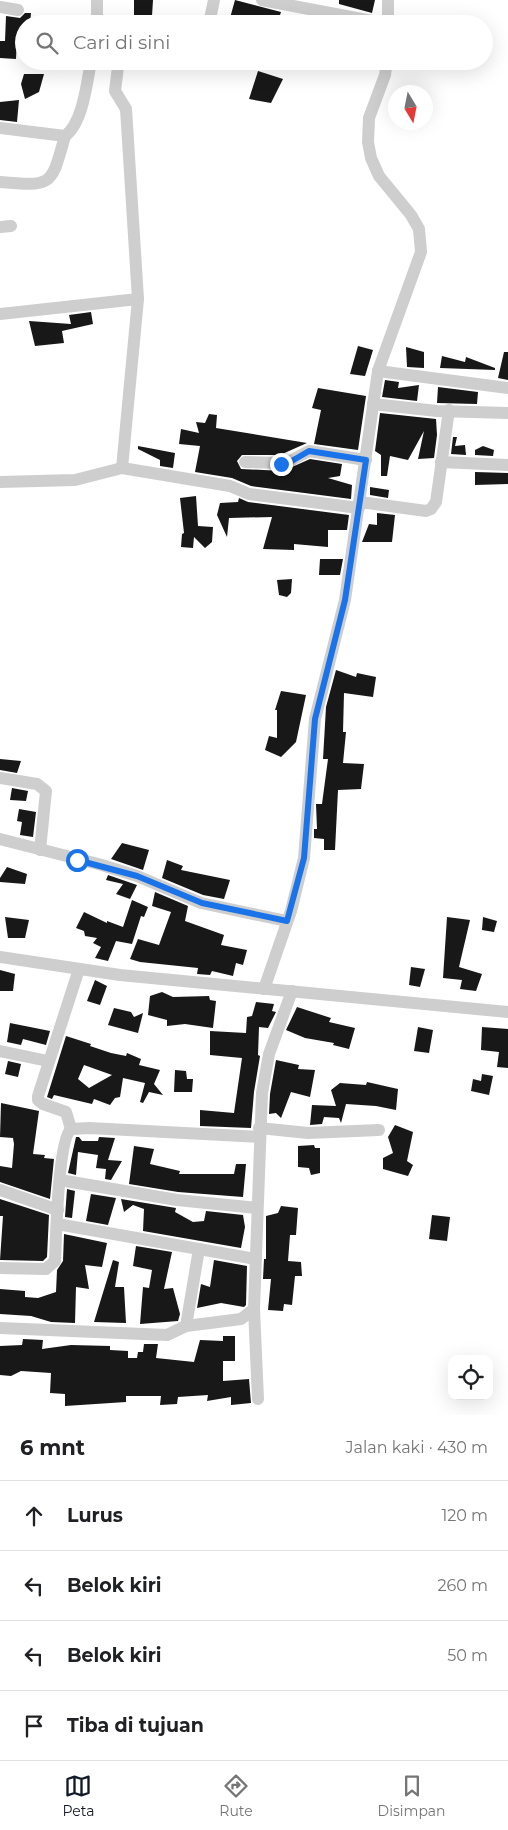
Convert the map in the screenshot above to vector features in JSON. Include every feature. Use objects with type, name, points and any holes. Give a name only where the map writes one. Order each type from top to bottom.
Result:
[{"type":"street","points":[[97,0],[97,15]]},
{"type":"street","points":[[211,15],[214,0]]},
{"type":"street","points":[[262,0],[341,15]]},
{"type":"street","points":[[388,0],[388,15]]},
{"type":"street","points":[[0,7],[18,10]]},
{"type":"street","points":[[0,128],[65,136],[71,132],[76,122],[89,70]]},
{"type":"street","points":[[118,70],[116,91],[126,109],[138,299],[122,468]]},
{"type":"street","points":[[264,989],[287,921],[304,858],[315,719],[345,600],[378,371],[421,252],[419,229],[411,215],[379,176],[369,150],[369,118],[387,70]]},
{"type":"street","points":[[0,182],[42,183],[51,178],[55,172],[65,136]]},
{"type":"street","points":[[0,314],[138,299]]},
{"type":"street","points":[[378,371],[508,388]]},
{"type":"street","points":[[373,404],[437,411],[508,413]]},
{"type":"street","points":[[0,482],[75,480],[122,468],[230,486],[249,494],[426,511],[431,509],[436,502],[449,410]]},
{"type":"street","points":[[245,462],[281,464],[290,462],[309,451],[366,460]]},
{"type":"street","points":[[441,462],[508,466]]},
{"type":"street","points":[[0,778],[37,784],[46,791],[40,850]]},
{"type":"street","points":[[0,840],[137,876],[202,903],[287,921]]},
{"type":"street","points":[[0,957],[79,969],[508,1012]]},
{"type":"street","points":[[72,1129],[66,1112],[43,1104],[38,1100],[48,1061],[79,969]]},
{"type":"street","points":[[258,1399],[254,1309],[259,1133],[265,1068],[278,1026],[292,991]]},
{"type":"street","points":[[0,1051],[48,1061]]},
{"type":"street","points":[[0,1268],[38,1270],[52,1265],[55,1261],[60,1180],[67,1134],[72,1129],[259,1133],[379,1130]]},
{"type":"street","points":[[60,1180],[194,1202],[257,1208]]},
{"type":"street","points":[[0,1190],[58,1210]]},
{"type":"street","points":[[57,1224],[256,1259]]},
{"type":"street","points":[[186,1326],[199,1249]]},
{"type":"street","points":[[0,1328],[167,1336],[186,1326],[241,1319],[254,1309]]},
{"type":"building","points":[[134,0],[153,0],[152,15],[134,15]]},
{"type":"building","points":[[235,0],[281,12],[280,15],[231,15]]},
{"type":"building","points":[[339,0],[375,0],[372,13],[339,4]]},
{"type":"building","points":[[6,16],[15,17],[15,59],[0,58],[0,41],[5,41]]},
{"type":"building","points":[[258,71],[283,79],[271,103],[249,99]]},
{"type":"building","points":[[24,74],[44,74],[39,92],[25,99],[21,84]]},
{"type":"building","points":[[19,100],[17,122],[0,120],[0,102]]},
{"type":"building","points":[[91,312],[93,324],[62,331],[64,343],[35,346],[29,321],[71,324],[69,315]]},
{"type":"building","points":[[358,346],[373,350],[365,376],[350,374]]},
{"type":"building","points":[[406,347],[424,352],[424,368],[407,367]]},
{"type":"building","points":[[504,352],[508,352],[508,380],[498,378]]},
{"type":"building","points":[[442,356],[465,362],[466,357],[495,368],[495,370],[440,368]]},
{"type":"building","points":[[385,380],[399,382],[398,388],[419,385],[417,401],[382,397]]},
{"type":"building","points":[[438,387],[478,392],[477,404],[437,403]]},
{"type":"building","points":[[318,388],[366,396],[358,450],[314,444],[321,410],[312,408]]},
{"type":"building","points":[[380,413],[436,419],[437,435],[434,458],[418,459],[424,431],[408,460],[390,456],[387,476],[381,476],[381,455],[375,451]]},
{"type":"building","points":[[209,414],[217,415],[216,428],[307,443],[280,455],[242,455],[237,461],[241,469],[283,471],[310,459],[342,464],[340,476],[328,478],[352,485],[351,499],[251,486],[232,478],[195,472],[200,446],[179,444],[181,429],[199,433],[196,422],[205,423]]},
{"type":"building","points":[[453,437],[457,437],[455,446],[465,445],[466,455],[451,454]]},
{"type":"building","points":[[138,446],[175,453],[173,468],[160,466],[160,460],[138,449]]},
{"type":"building","points":[[483,446],[494,450],[493,456],[475,455],[475,450]]},
{"type":"building","points":[[475,472],[508,473],[508,484],[475,485]]},
{"type":"building","points":[[370,487],[389,490],[388,498],[370,495]]},
{"type":"building","points":[[196,496],[198,526],[213,527],[212,542],[205,548],[194,537],[193,548],[181,547],[182,534],[184,533],[180,498]]},
{"type":"building","points":[[239,498],[248,502],[349,515],[347,530],[328,530],[328,547],[294,544],[294,550],[263,549],[272,517],[229,518],[227,537],[217,515],[220,503],[238,502]]},
{"type":"building","points":[[377,513],[395,515],[392,542],[362,542],[369,524],[377,525]]},
{"type":"building","points":[[320,559],[343,559],[340,575],[319,575]]},
{"type":"building","points":[[292,579],[291,593],[287,597],[279,595],[277,580]]},
{"type":"building","points":[[336,670],[356,677],[357,673],[376,677],[373,697],[344,693],[343,732],[346,732],[343,763],[364,764],[361,789],[338,790],[335,850],[324,850],[324,839],[314,838],[314,829],[317,829],[316,804],[322,804],[328,759],[323,759],[326,707]]},
{"type":"building","points":[[281,691],[306,695],[296,742],[281,757],[265,750],[269,736],[277,738],[277,710],[275,710]]},
{"type":"building","points":[[0,759],[21,761],[17,773],[0,770]]},
{"type":"building","points":[[12,788],[28,791],[26,801],[10,800]]},
{"type":"building","points":[[19,809],[36,812],[33,837],[20,835],[22,822],[17,821]]},
{"type":"building","points":[[122,843],[149,850],[143,870],[111,859]]},
{"type":"building","points":[[167,860],[183,866],[181,870],[230,880],[224,899],[203,895],[162,878]]},
{"type":"building","points":[[7,867],[27,874],[25,884],[0,882],[0,878]]},
{"type":"building","points":[[108,875],[137,885],[130,899],[116,894],[123,884],[106,880]]},
{"type":"building","points":[[155,892],[188,906],[185,921],[224,935],[221,945],[247,950],[243,965],[236,963],[233,976],[212,971],[210,975],[197,974],[198,968],[140,962],[130,959],[138,939],[159,945],[171,912],[152,906]]},
{"type":"building","points":[[132,900],[148,907],[144,917],[141,916],[132,944],[116,941],[108,961],[95,958],[101,947],[93,943],[97,938],[85,936],[84,931],[76,928],[84,912],[107,923],[107,921],[123,927]]},
{"type":"building","points":[[5,917],[29,920],[25,938],[8,938]]},
{"type":"building","points":[[447,917],[470,920],[459,967],[482,974],[476,991],[460,989],[462,980],[443,978]]},
{"type":"building","points":[[483,917],[497,921],[494,932],[482,930]]},
{"type":"building","points":[[411,967],[425,969],[420,987],[409,985]]},
{"type":"building","points":[[0,970],[15,974],[13,991],[0,991]]},
{"type":"building","points":[[95,980],[107,986],[100,1005],[87,1001]]},
{"type":"building","points":[[162,992],[173,997],[209,996],[210,1000],[216,1001],[213,1028],[185,1024],[167,1026],[167,1020],[148,1015],[150,996]]},
{"type":"building","points":[[256,1002],[274,1004],[272,1011],[276,1012],[268,1028],[259,1027],[258,1055],[260,1056],[251,1128],[200,1126],[200,1110],[234,1113],[242,1058],[210,1055],[210,1031],[246,1033],[247,1017],[252,1016]]},
{"type":"building","points":[[297,1007],[331,1018],[329,1022],[355,1028],[349,1049],[333,1045],[334,1043],[305,1038],[286,1030]]},
{"type":"building","points":[[114,1008],[131,1012],[134,1017],[143,1013],[138,1033],[108,1025]]},
{"type":"building","points":[[10,1023],[50,1031],[46,1045],[23,1039],[21,1045],[7,1042]]},
{"type":"building","points":[[418,1027],[433,1030],[429,1053],[414,1051]]},
{"type":"building","points":[[482,1027],[508,1029],[508,1068],[497,1067],[499,1052],[481,1050]]},
{"type":"building","points":[[66,1036],[111,1053],[126,1056],[127,1053],[141,1059],[139,1065],[160,1070],[154,1084],[163,1095],[149,1092],[143,1103],[140,1102],[145,1083],[123,1078],[120,1097],[115,1098],[110,1105],[94,1099],[92,1104],[54,1095],[52,1099],[47,1097]],"holes":[[[84,1065],[112,1075],[89,1088],[78,1079]]]},
{"type":"building","points":[[276,1060],[299,1065],[298,1069],[315,1070],[310,1097],[291,1092],[281,1118],[276,1113],[269,1114],[270,1094]]},
{"type":"building","points":[[8,1061],[21,1064],[18,1077],[5,1074]]},
{"type":"building","points":[[175,1070],[186,1071],[187,1079],[193,1079],[192,1092],[174,1092]]},
{"type":"building","points":[[482,1074],[493,1076],[489,1095],[471,1091],[473,1079],[481,1081]]},
{"type":"building","points":[[367,1082],[398,1089],[396,1110],[376,1106],[346,1104],[341,1123],[339,1118],[324,1117],[322,1124],[310,1125],[312,1105],[336,1106],[331,1090],[340,1083],[366,1085]]},
{"type":"building","points":[[1,1103],[39,1111],[33,1154],[45,1155],[44,1158],[54,1159],[50,1199],[0,1182],[0,1166],[12,1168],[14,1144],[13,1138],[0,1137]]},
{"type":"building","points":[[395,1125],[413,1132],[407,1161],[413,1165],[408,1176],[383,1169],[383,1158],[393,1153],[388,1137]]},
{"type":"building","points":[[76,1137],[79,1137],[82,1141],[98,1141],[99,1137],[115,1138],[108,1160],[122,1161],[111,1180],[105,1179],[106,1169],[96,1168],[98,1155],[78,1152],[76,1175],[68,1173]]},
{"type":"building","points":[[314,1145],[315,1148],[320,1148],[320,1173],[311,1175],[309,1168],[298,1167],[298,1146]]},
{"type":"building","points":[[134,1146],[154,1149],[150,1164],[180,1171],[179,1174],[234,1174],[236,1164],[246,1164],[243,1197],[178,1192],[129,1184]]},
{"type":"building","points":[[67,1189],[75,1191],[72,1218],[65,1217]]},
{"type":"building","points":[[91,1194],[116,1198],[108,1225],[86,1221]]},
{"type":"building","points":[[0,1199],[49,1215],[47,1257],[43,1261],[0,1260],[3,1216],[0,1216]]},
{"type":"building","points":[[121,1199],[176,1208],[175,1212],[193,1222],[204,1221],[206,1211],[243,1215],[245,1227],[241,1248],[143,1231],[144,1209],[133,1205],[124,1212]]},
{"type":"building","points":[[281,1206],[298,1208],[296,1235],[290,1235],[288,1261],[301,1262],[302,1276],[295,1276],[292,1305],[284,1304],[283,1311],[268,1310],[271,1279],[263,1279],[264,1259],[266,1259],[266,1216],[278,1213]]},
{"type":"building","points":[[432,1215],[450,1217],[447,1241],[429,1239]]},
{"type":"building","points":[[64,1234],[107,1243],[102,1267],[85,1265],[89,1289],[76,1287],[75,1323],[51,1322],[31,1316],[0,1314],[0,1289],[25,1291],[25,1297],[38,1298],[56,1292],[57,1270],[63,1261]]},
{"type":"building","points":[[136,1246],[172,1252],[164,1289],[173,1288],[180,1314],[178,1321],[140,1324],[143,1287],[149,1288],[152,1270],[133,1266]]},
{"type":"building","points":[[113,1260],[119,1262],[115,1287],[124,1287],[126,1323],[94,1322]]},
{"type":"building","points":[[214,1260],[247,1266],[246,1305],[244,1307],[221,1303],[197,1308],[201,1284],[210,1287]]},
{"type":"building","points":[[223,1336],[235,1336],[235,1361],[223,1361],[223,1381],[249,1379],[251,1403],[231,1405],[231,1397],[207,1401],[208,1395],[178,1397],[177,1404],[160,1405],[161,1396],[126,1396],[126,1402],[65,1406],[65,1394],[50,1393],[51,1373],[21,1371],[11,1376],[0,1375],[0,1346],[22,1345],[23,1339],[43,1340],[42,1349],[71,1345],[110,1346],[110,1350],[128,1351],[128,1358],[137,1358],[138,1352],[143,1352],[144,1344],[158,1344],[156,1358],[194,1362],[200,1340],[223,1341]]},
{"type":"route","points":[[77,860],[102,865],[137,876],[202,903],[287,921],[304,858],[315,719],[335,633],[345,600],[366,460],[309,451],[290,462],[281,464]]}]
